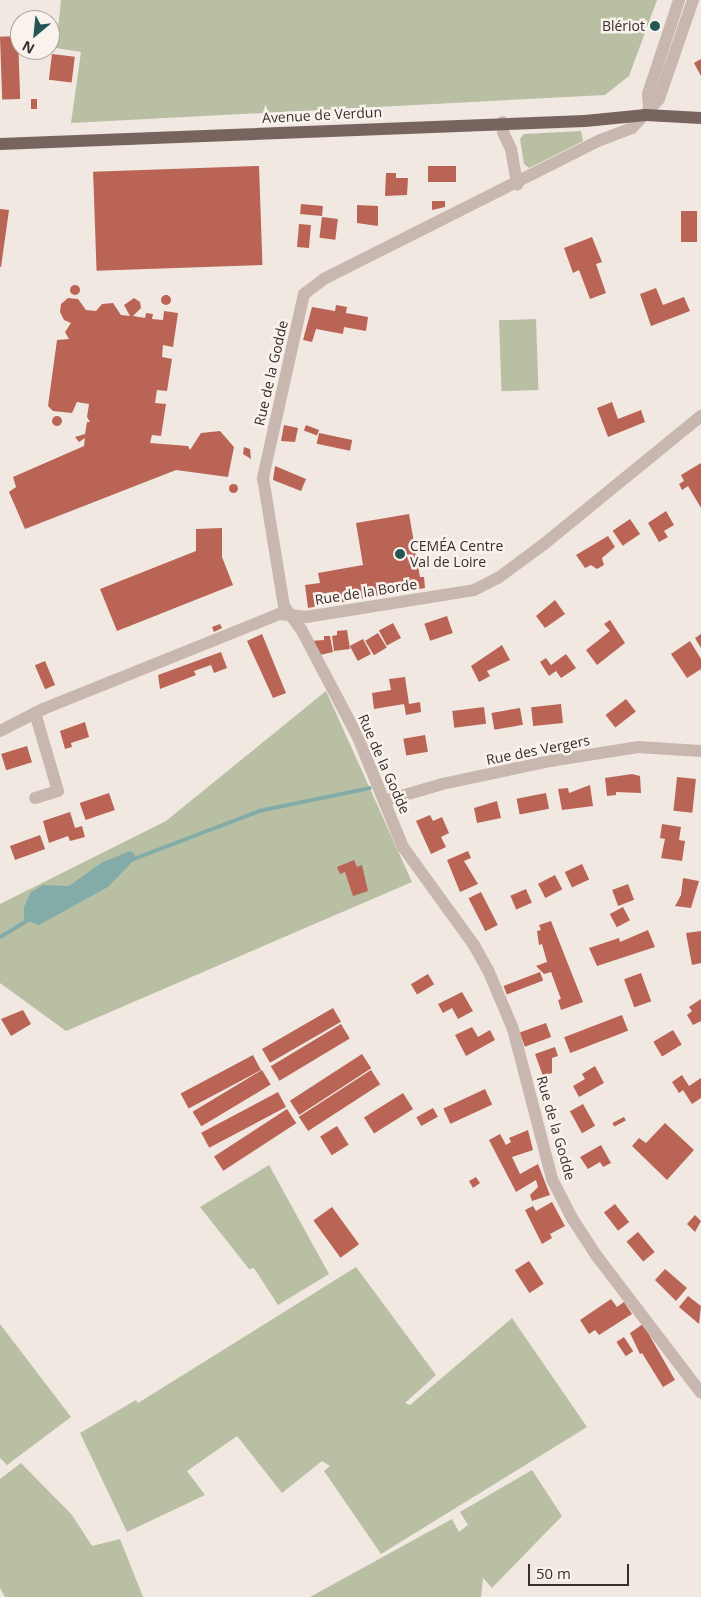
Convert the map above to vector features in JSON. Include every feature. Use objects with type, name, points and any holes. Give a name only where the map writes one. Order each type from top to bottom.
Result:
[{"type":"main road","name":"Avenue de Verdun","points":[[0,144],[503,122],[585,121],[648,112],[701,118]]},
{"type":"street","points":[[648,112],[648,94],[679,0]]},
{"type":"street","name":"Rue de la Godde","points":[[692,0],[659,99],[632,128],[600,140],[517,184],[324,279],[304,294],[263,478],[284,606],[293,617],[357,735],[403,847],[474,945],[488,970],[513,1029],[552,1179],[572,1218],[701,1393]]},
{"type":"street","points":[[503,122],[502,132],[511,149],[517,184]]},
{"type":"street","name":"Rue de la Borde","points":[[0,732],[35,713],[279,614],[293,617],[474,590],[544,544],[701,416]]},
{"type":"street","points":[[35,713],[58,792],[35,798]]},
{"type":"street","name":"Rue des Vergers","points":[[384,801],[442,784],[550,761],[638,747],[701,751]]},
{"type":"green space","points":[[61,0],[657,0],[629,76],[605,95],[71,123],[81,52],[60,49]]},
{"type":"green space","points":[[581,131],[583,141],[529,168],[524,164],[520,139],[524,134]]},
{"type":"green space","points":[[536,319],[538,390],[502,391],[499,320]]},
{"type":"green space","points":[[326,691],[412,882],[66,1031],[0,983],[0,904],[166,821]]},
{"type":"green space","points":[[269,1165],[329,1274],[278,1305],[254,1268],[249,1269],[200,1207]]},
{"type":"green space","points":[[356,1267],[436,1375],[405,1403],[410,1405],[512,1318],[587,1427],[381,1554],[324,1471],[330,1466],[322,1461],[282,1493],[237,1436],[187,1471],[205,1495],[127,1532],[80,1433],[136,1400],[138,1403]]},
{"type":"green space","points":[[0,1324],[71,1417],[7,1465],[0,1458]]},
{"type":"green space","points":[[21,1463],[72,1515],[92,1546],[120,1539],[143,1597],[5,1597],[0,1588],[0,1479]]},
{"type":"green space","points":[[532,1470],[562,1516],[492,1588],[483,1578],[481,1597],[310,1597],[452,1519],[459,1532],[468,1525],[460,1512]]},
{"type":"water","points":[[130,851],[135,854],[134,860],[108,887],[39,925],[24,920],[24,907],[31,892],[43,885],[69,886],[101,863]]},
{"type":"building","points":[[10,36],[10,60],[19,60],[20,99],[2,100],[0,37]]},
{"type":"building","points":[[60,55],[75,57],[72,83],[49,80],[51,60],[60,60]]},
{"type":"building","points":[[701,59],[701,76],[694,63]]},
{"type":"building","points":[[31,99],[37,99],[37,109],[31,109]]},
{"type":"building","points":[[259,166],[262,265],[97,271],[93,172]]},
{"type":"building","points":[[428,166],[456,166],[456,182],[428,182]]},
{"type":"building","points":[[386,173],[396,173],[396,178],[408,178],[407,195],[385,196]]},
{"type":"building","points":[[432,201],[445,201],[445,207],[432,210]]},
{"type":"building","points":[[301,204],[323,206],[322,216],[300,214]]},
{"type":"building","points":[[357,205],[378,206],[378,226],[357,223]]},
{"type":"building","points":[[0,209],[9,210],[1,267],[0,267]]},
{"type":"building","points":[[681,211],[697,211],[697,242],[681,242]]},
{"type":"building","points":[[322,217],[338,219],[335,240],[319,238]]},
{"type":"building","points":[[299,224],[311,225],[309,248],[297,247]]},
{"type":"building","points":[[592,237],[602,262],[596,264],[606,293],[590,299],[579,270],[573,273],[564,248]]},
{"type":"building","points":[[73,285],[77,285],[80,290],[79,294],[73,295],[70,292],[70,288]]},
{"type":"building","points":[[656,288],[663,305],[684,297],[690,311],[651,326],[640,294]]},
{"type":"building","points":[[164,295],[168,295],[171,300],[170,304],[164,305],[161,302],[161,298]]},
{"type":"building","points":[[68,298],[78,299],[86,310],[96,311],[102,304],[113,303],[121,315],[130,316],[124,305],[134,298],[140,302],[141,308],[133,316],[145,318],[146,313],[153,314],[152,319],[163,320],[164,311],[178,313],[173,347],[163,345],[162,357],[172,359],[167,391],[157,390],[155,403],[166,404],[161,436],[152,435],[150,443],[188,446],[190,450],[201,433],[220,431],[234,447],[228,477],[176,470],[25,529],[9,492],[16,487],[13,477],[84,446],[85,438],[79,442],[75,437],[85,434],[87,422],[90,422],[87,417],[89,404],[77,402],[72,413],[53,411],[48,406],[57,340],[69,339],[65,332],[71,323],[64,320],[60,312],[61,304]]},
{"type":"building","points":[[336,305],[347,307],[346,313],[368,317],[366,331],[344,327],[343,334],[316,329],[312,342],[303,340],[312,307],[335,311]]},
{"type":"building","points":[[612,402],[618,419],[641,410],[645,422],[608,437],[597,408]]},
{"type":"building","points":[[57,416],[62,421],[57,426],[52,421]]},
{"type":"building","points":[[284,425],[298,428],[295,442],[281,441]]},
{"type":"building","points":[[306,425],[319,430],[317,436],[304,431]]},
{"type":"building","points":[[319,433],[352,440],[350,451],[317,444]]},
{"type":"building","points":[[244,447],[250,449],[251,459],[243,454]]},
{"type":"building","points":[[701,463],[701,508],[688,486],[682,490],[679,484],[684,481],[681,475]]},
{"type":"building","points":[[275,466],[306,479],[301,491],[273,480]]},
{"type":"building","points":[[233,483],[238,488],[233,493],[228,488]]},
{"type":"building","points":[[666,511],[674,525],[664,531],[668,537],[659,542],[648,523]]},
{"type":"building","points":[[409,514],[420,577],[424,577],[425,588],[308,608],[305,585],[320,583],[318,573],[363,565],[356,523]]},
{"type":"building","points":[[630,519],[640,534],[623,546],[613,531]]},
{"type":"building","points":[[222,528],[222,557],[233,585],[117,631],[100,589],[196,551],[196,529]]},
{"type":"building","points":[[608,536],[615,547],[602,558],[604,565],[597,569],[591,565],[585,568],[576,555]]},
{"type":"building","points":[[555,600],[565,614],[545,628],[536,616]]},
{"type":"building","points":[[447,616],[453,633],[430,641],[424,624]]},
{"type":"building","points":[[610,620],[625,643],[597,665],[586,650],[610,631],[604,624]]},
{"type":"building","points":[[393,623],[401,638],[387,646],[379,631]]},
{"type":"building","points":[[220,624],[222,628],[214,632],[212,627]]},
{"type":"building","points":[[347,630],[350,649],[334,651],[332,636],[337,635],[337,631]]},
{"type":"building","points":[[378,633],[387,648],[374,655],[365,641]]},
{"type":"building","points":[[262,634],[286,693],[273,698],[247,641]]},
{"type":"building","points":[[701,634],[701,648],[695,638]]},
{"type":"building","points":[[324,636],[330,636],[333,652],[320,655],[311,641],[324,640]]},
{"type":"building","points":[[363,639],[371,654],[358,661],[350,646]]},
{"type":"building","points":[[690,641],[701,659],[701,669],[687,678],[671,654]]},
{"type":"building","points":[[502,645],[510,660],[487,671],[490,676],[479,682],[471,666]]},
{"type":"building","points":[[221,652],[227,668],[214,673],[211,665],[194,671],[196,675],[160,689],[158,675]]},
{"type":"building","points":[[566,654],[576,668],[561,678],[556,671],[549,676],[540,662],[546,658],[551,665]]},
{"type":"building","points":[[45,661],[55,685],[45,689],[35,665]]},
{"type":"building","points":[[405,677],[409,704],[420,702],[421,712],[406,715],[404,704],[374,709],[372,693],[391,690],[389,679]]},
{"type":"building","points":[[626,699],[636,712],[615,728],[606,715]]},
{"type":"building","points":[[561,704],[563,723],[533,726],[531,707]]},
{"type":"building","points":[[484,707],[486,724],[454,728],[452,711]]},
{"type":"building","points":[[520,708],[523,725],[494,730],[491,713]]},
{"type":"building","points":[[85,722],[89,737],[71,743],[72,747],[65,749],[60,731]]},
{"type":"building","points":[[425,735],[428,752],[406,756],[403,739]]},
{"type":"building","points":[[27,746],[32,762],[6,770],[1,754]]},
{"type":"building","points":[[632,774],[640,776],[641,793],[616,792],[616,795],[607,796],[605,778]]},
{"type":"building","points":[[677,777],[696,779],[692,813],[673,811]]},
{"type":"building","points":[[590,785],[593,806],[562,810],[558,789],[568,788],[569,793]]},
{"type":"building","points":[[109,793],[115,810],[86,820],[80,803]]},
{"type":"building","points":[[546,793],[549,809],[520,814],[517,799]]},
{"type":"building","points":[[497,801],[501,818],[477,823],[474,808]]},
{"type":"building","points":[[70,812],[75,828],[82,826],[85,837],[70,841],[68,836],[49,843],[43,821]]},
{"type":"building","points":[[430,815],[433,821],[442,817],[449,833],[441,837],[446,847],[431,854],[416,821]]},
{"type":"building","points":[[662,824],[681,827],[679,840],[685,841],[682,861],[661,858],[665,839],[660,838]]},
{"type":"building","points":[[40,835],[45,849],[15,860],[10,846]]},
{"type":"building","points":[[468,851],[471,858],[464,861],[478,884],[460,892],[447,860]]},
{"type":"building","points":[[354,860],[357,867],[362,865],[368,891],[353,896],[345,872],[340,874],[337,867]]},
{"type":"building","points":[[582,864],[589,879],[572,887],[565,872]]},
{"type":"building","points":[[555,875],[562,889],[545,898],[538,884]]},
{"type":"building","points":[[683,878],[699,881],[691,908],[675,906],[681,895]]},
{"type":"building","points":[[628,884],[634,900],[618,906],[612,890]]},
{"type":"building","points":[[526,889],[532,903],[516,909],[510,896]]},
{"type":"building","points":[[481,892],[498,925],[485,931],[469,898]]},
{"type":"building","points":[[623,907],[630,920],[617,927],[610,914]]},
{"type":"building","points":[[551,921],[583,1002],[561,1010],[558,1000],[561,999],[551,972],[544,974],[536,966],[547,962],[542,944],[539,945],[537,931],[541,930],[539,925]]},
{"type":"building","points":[[648,930],[655,947],[597,966],[589,948],[619,938],[620,942]]},
{"type":"building","points":[[701,931],[701,963],[692,965],[686,933]]},
{"type":"building","points":[[540,972],[543,980],[507,994],[504,986]]},
{"type":"building","points":[[641,973],[651,1001],[634,1007],[624,979]]},
{"type":"building","points":[[428,974],[434,984],[417,995],[411,984]]},
{"type":"building","points":[[462,992],[473,1011],[458,1019],[452,1008],[443,1013],[438,1004]]},
{"type":"building","points":[[701,999],[701,1021],[693,1025],[687,1015],[692,1011],[689,1007]]},
{"type":"building","points":[[333,1008],[341,1022],[270,1063],[262,1049]]},
{"type":"building","points":[[23,1010],[31,1024],[11,1036],[1,1019]]},
{"type":"building","points":[[622,1015],[628,1031],[570,1053],[564,1037]]},
{"type":"building","points":[[546,1023],[551,1037],[525,1047],[520,1033]]},
{"type":"building","points":[[341,1024],[350,1039],[279,1081],[271,1066]]},
{"type":"building","points":[[472,1027],[478,1037],[490,1030],[495,1040],[466,1056],[455,1035]]},
{"type":"building","points":[[673,1030],[682,1045],[662,1056],[653,1042]]},
{"type":"building","points":[[555,1047],[558,1056],[552,1058],[552,1073],[543,1076],[535,1054]]},
{"type":"building","points":[[362,1054],[371,1068],[299,1115],[290,1101]]},
{"type":"building","points":[[253,1055],[261,1070],[189,1109],[181,1093]]},
{"type":"building","points":[[595,1066],[604,1083],[579,1097],[573,1086],[585,1079],[582,1074]]},
{"type":"building","points":[[262,1070],[271,1085],[201,1126],[193,1112]]},
{"type":"building","points":[[371,1070],[380,1084],[308,1131],[299,1117]]},
{"type":"building","points":[[682,1075],[689,1086],[701,1078],[701,1098],[692,1104],[683,1090],[679,1093],[672,1082]]},
{"type":"building","points":[[485,1089],[492,1104],[450,1124],[443,1108]]},
{"type":"building","points":[[278,1092],[286,1107],[209,1148],[201,1133]]},
{"type":"building","points":[[403,1093],[413,1109],[374,1133],[364,1117]]},
{"type":"building","points":[[583,1104],[595,1126],[582,1133],[570,1111]]},
{"type":"building","points":[[433,1108],[438,1117],[421,1126],[416,1117]]},
{"type":"building","points":[[287,1109],[296,1123],[223,1171],[214,1156]]},
{"type":"building","points":[[624,1117],[626,1121],[614,1126],[612,1123]]},
{"type":"building","points":[[665,1123],[694,1150],[667,1180],[632,1146],[639,1138],[646,1143]]},
{"type":"building","points":[[337,1126],[349,1145],[332,1155],[320,1137]]},
{"type":"building","points":[[528,1130],[533,1150],[512,1157],[520,1174],[538,1164],[550,1195],[532,1201],[530,1195],[538,1187],[536,1180],[516,1192],[489,1140],[500,1134],[506,1145],[511,1142],[509,1138]]},
{"type":"building","points":[[601,1145],[611,1163],[603,1167],[600,1162],[588,1169],[580,1157]]},
{"type":"building","points":[[476,1177],[480,1183],[473,1188],[469,1181]]},
{"type":"building","points":[[552,1202],[565,1226],[550,1234],[552,1238],[542,1244],[525,1210],[533,1206],[536,1211]]},
{"type":"building","points":[[615,1204],[629,1222],[618,1231],[604,1213]]},
{"type":"building","points":[[332,1207],[359,1244],[340,1258],[313,1221]]},
{"type":"building","points":[[695,1215],[701,1221],[695,1232],[687,1224]]},
{"type":"building","points":[[638,1232],[655,1252],[643,1262],[627,1242]]},
{"type":"building","points":[[529,1261],[544,1284],[529,1293],[515,1270]]},
{"type":"building","points":[[665,1269],[687,1288],[676,1301],[655,1280]]},
{"type":"building","points":[[688,1296],[701,1306],[699,1324],[679,1307]]},
{"type":"building","points":[[611,1299],[617,1307],[624,1302],[632,1314],[599,1335],[595,1330],[589,1334],[580,1320]]},
{"type":"building","points":[[643,1324],[675,1380],[663,1387],[642,1353],[640,1354],[630,1333]]},
{"type":"building","points":[[624,1337],[633,1351],[626,1356],[616,1342]]},
{"type":"waterway","points":[[131,860],[259,811],[370,788]]},
{"type":"waterway","points":[[0,937],[30,919]]},
{"type":"place","name":"Blériot","points":[[655,26]]},
{"type":"place","name":"CEMÉA Centre Val de Loire","points":[[400,554]]}]
